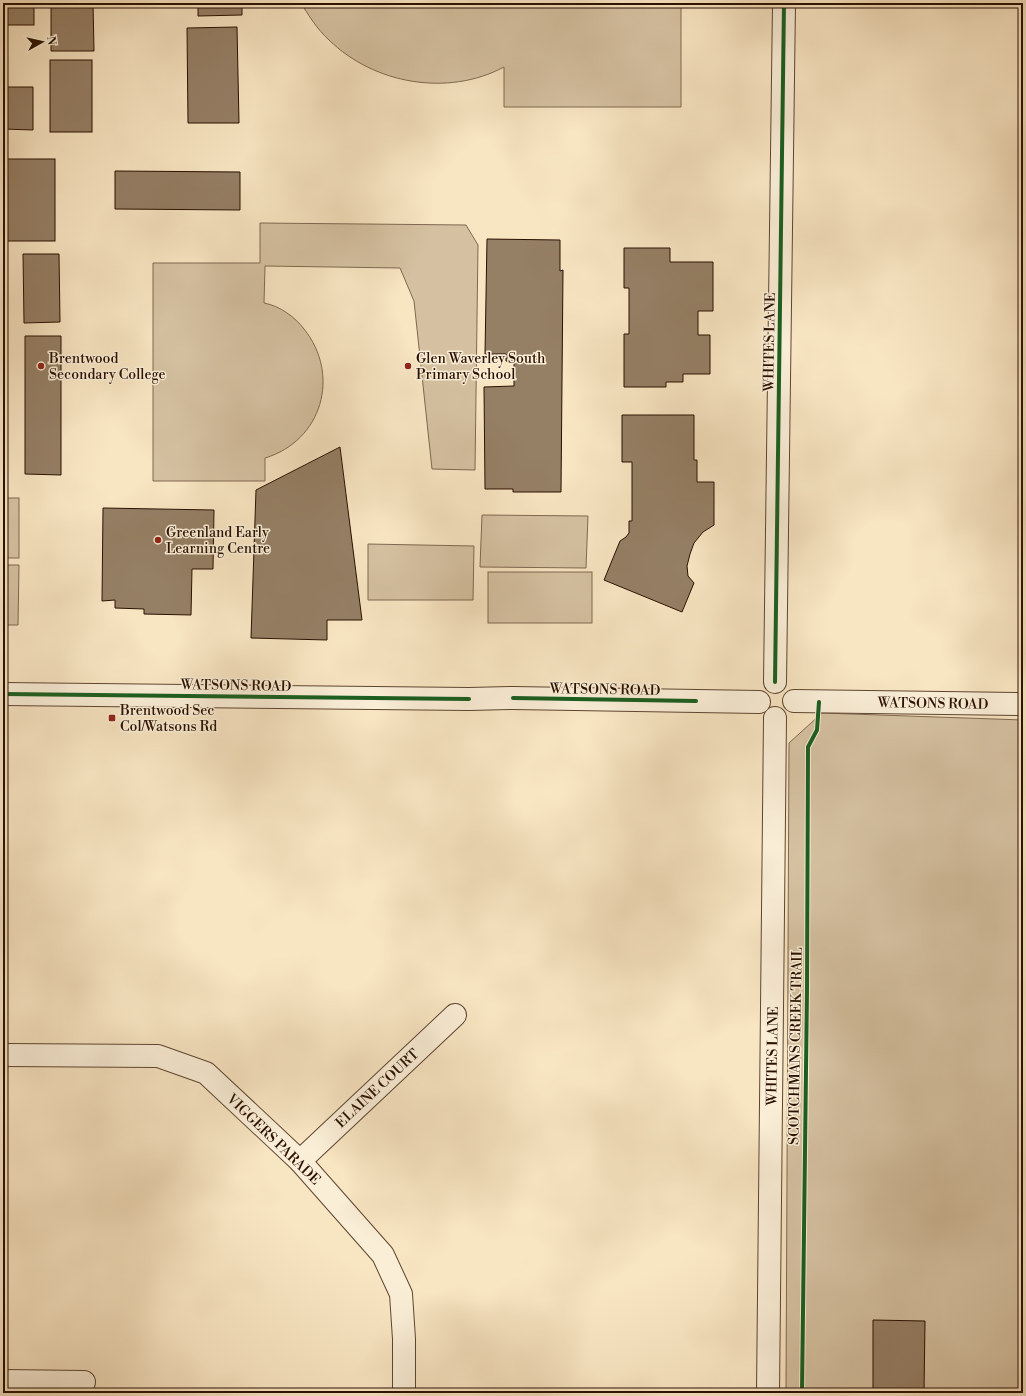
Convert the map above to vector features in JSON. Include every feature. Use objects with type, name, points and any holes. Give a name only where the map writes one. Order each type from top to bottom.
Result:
[{"type":"street","name":"WHITES LANE","points":[[775,682],[784,3]]},
{"type":"street","points":[[775,682],[787,685],[794,695],[793,707],[789,713],[775,718],[764,713],[759,702],[759,695],[762,690],[766,685],[775,682]]},
{"type":"street","name":"WATSONS ROAD","points":[[3,694],[453,699],[513,698],[759,702]]},
{"type":"street","name":"WATSONS ROAD","points":[[794,701],[1023,704]]},
{"type":"street","name":"WHITES LANE","points":[[768,1393],[775,718]]},
{"type":"street","name":"ELAINE COURT","points":[[300,1161],[454,1015]]},
{"type":"street","name":"VIGGERS PARADE","points":[[3,1055],[158,1056],[206,1073],[300,1161],[383,1255],[401,1294],[404,1339],[404,1393]]},
{"type":"street","points":[[3,1381],[84,1382]]},
{"type":"shaded area","points":[[301,3],[681,3],[681,107],[504,107],[504,67],[482,76],[459,82],[436,83],[412,81],[389,76],[367,67],[347,55],[321,31],[310,18]]},
{"type":"shaded area","points":[[260,223],[466,225],[478,245],[475,470],[432,469],[414,301],[400,268],[265,266],[264,303],[281,309],[292,316],[304,329],[315,347],[322,366],[323,386],[320,404],[312,422],[300,437],[285,449],[265,458],[265,481],[153,481],[153,263],[260,263]]},
{"type":"shaded area","points":[[3,498],[19,498],[19,558],[3,558]]},
{"type":"shaded area","points":[[482,515],[588,516],[586,568],[480,567]]},
{"type":"shaded area","points":[[368,544],[474,546],[473,600],[368,600]]},
{"type":"shaded area","points":[[3,565],[19,565],[18,625],[3,625]]},
{"type":"shaded area","points":[[488,572],[592,572],[592,623],[488,623]]},
{"type":"shaded area","points":[[822,713],[1023,720],[1023,1393],[786,1393],[789,743]]},
{"type":"building","points":[[3,3],[34,3],[34,25],[3,25]]},
{"type":"building","points":[[51,3],[93,3],[94,51],[51,51]]},
{"type":"building","points":[[198,3],[242,3],[242,15],[198,16]]},
{"type":"building","points":[[237,27],[239,123],[188,123],[187,28]]},
{"type":"building","points":[[50,60],[92,60],[92,132],[50,132]]},
{"type":"building","points":[[3,87],[33,87],[33,130],[3,129]]},
{"type":"building","points":[[3,159],[55,159],[55,241],[3,241]]},
{"type":"building","points":[[115,171],[240,172],[240,210],[115,209]]},
{"type":"building","points":[[487,239],[560,240],[560,271],[563,270],[561,492],[513,492],[513,489],[485,489],[484,387],[514,386],[514,362],[506,361],[506,354],[485,354]]},
{"type":"building","points":[[624,248],[670,248],[670,262],[713,262],[713,311],[698,311],[698,335],[710,335],[710,374],[683,374],[683,382],[666,382],[666,387],[624,387],[624,334],[629,334],[629,288],[624,288]]},
{"type":"building","points":[[23,254],[59,254],[60,322],[24,323]]},
{"type":"building","points":[[25,336],[61,336],[61,475],[25,474]]},
{"type":"building","points":[[3,380],[7,380],[7,454],[3,454]]},
{"type":"building","points":[[622,415],[694,415],[694,460],[697,460],[697,482],[714,482],[714,525],[703,532],[694,543],[687,566],[688,576],[694,583],[682,612],[604,580],[620,541],[629,533],[629,521],[632,521],[632,462],[622,462]]},
{"type":"building","points":[[340,447],[362,620],[327,620],[327,640],[251,638],[256,490]]},
{"type":"building","name":"Greenland Early Learning Centre","points":[[103,508],[214,510],[213,569],[192,569],[191,615],[144,614],[144,609],[115,608],[115,600],[102,601]]},
{"type":"building","points":[[873,1320],[925,1321],[924,1393],[873,1393]]},
{"type":"cycle path","points":[[775,682],[784,3]]},
{"type":"cycle path","points":[[3,694],[469,699]]},
{"type":"cycle path","points":[[513,698],[696,701]]},
{"type":"cycle path","name":"SCOTCHMANS CREEK TRAIL","points":[[802,1393],[807,989],[808,747],[817,730],[819,702]]},
{"type":"place","name":"Brentwood Secondary College","points":[[41,366]]},
{"type":"place","name":"Glen Waverley South Primary School","points":[[408,366]]},
{"type":"place","name":"Greenland Early Learning Centre","points":[[158,540]]},
{"type":"place","name":"Brentwood Sec Col/Watsons Rd","points":[[112,718]]}]
